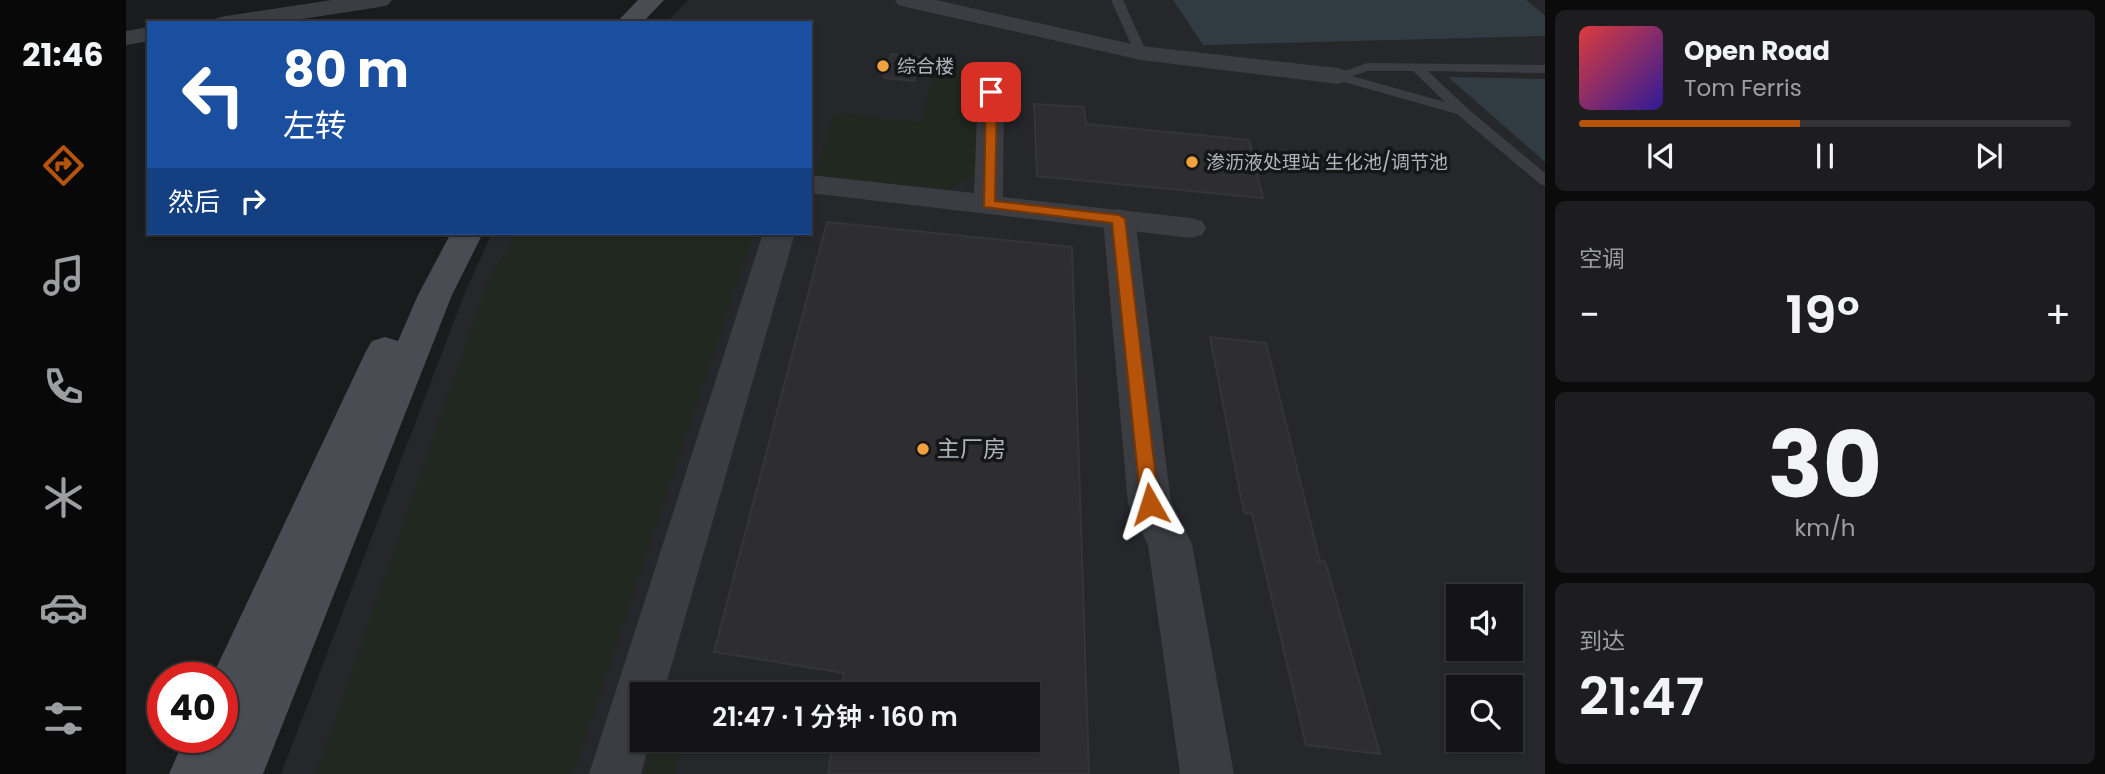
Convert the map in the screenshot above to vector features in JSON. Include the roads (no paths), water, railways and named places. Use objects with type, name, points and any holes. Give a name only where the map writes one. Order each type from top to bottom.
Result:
[{"type":"main road","points":[[630,21],[652,0]]},
{"type":"main road","points":[[649,21],[671,0]]},
{"type":"main road","points":[[238,677],[317,497],[442,235]]},
{"type":"main road","points":[[236,774],[435,295],[466,235]]},
{"type":"main road","points":[[196,774],[205,753]]},
{"type":"street","points":[[239,21],[380,0]]},
{"type":"street","points":[[906,0],[1141,53],[1338,76]]},
{"type":"street","points":[[126,38],[147,34]]},
{"type":"street","points":[[988,205],[991,92]]},
{"type":"street","points":[[812,184],[1191,228]]},
{"type":"street","points":[[1119,219],[1150,504],[1170,544],[1207,774]]},
{"type":"street","points":[[615,774],[778,235]]},
{"type":"lane","points":[[1117,0],[1141,53]]},
{"type":"lane","points":[[1338,76],[1367,67],[1545,69]]},
{"type":"lane","points":[[1416,67],[1462,111],[1545,181]]},
{"type":"lane","points":[[1338,76],[1462,111]]},
{"type":"place","name":"综合楼","points":[[883,66]]},
{"type":"place","name":"渗沥液处理站 生化池/调节池","points":[[1192,162]]},
{"type":"place","name":"主厂房","points":[[923,449]]}]
